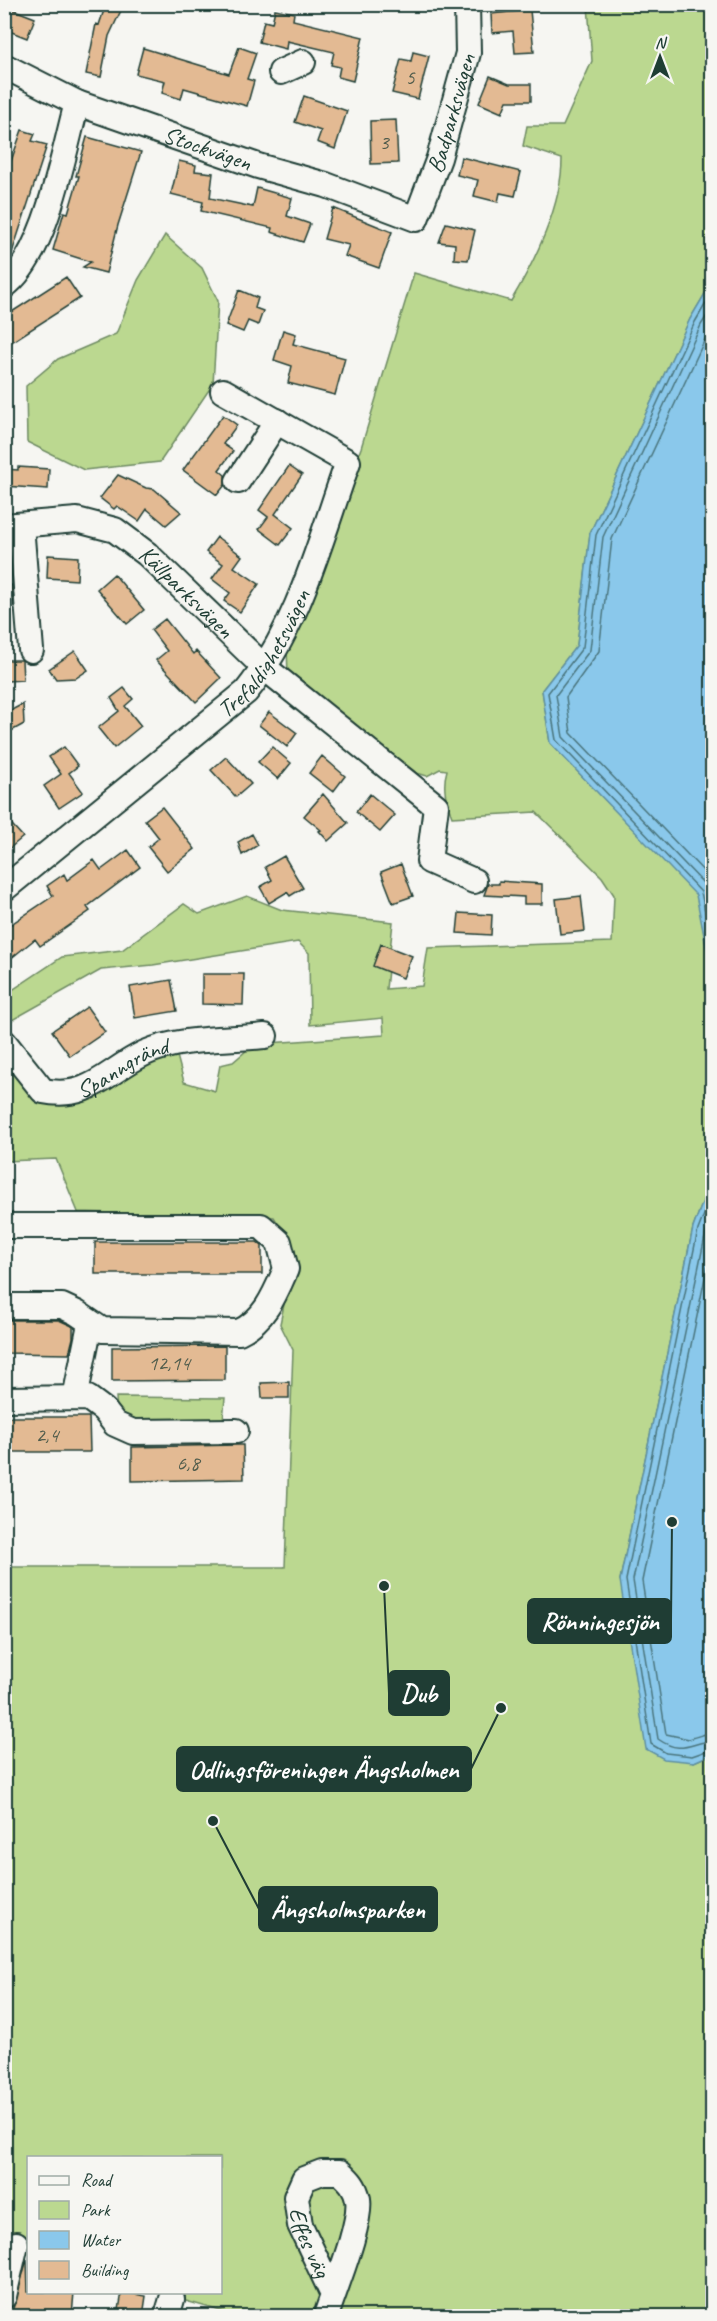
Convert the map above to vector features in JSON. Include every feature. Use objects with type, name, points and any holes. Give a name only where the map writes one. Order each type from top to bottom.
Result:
[{"type":"street","name":"Badparksvägen","points":[[416,219],[439,158],[468,53],[467,4]]},
{"type":"street","name":"Stockvägen","points":[[4,66],[77,104],[258,166],[326,185],[416,219]]},
{"type":"street","points":[[4,286],[18,276],[38,243],[77,104]]},
{"type":"street","name":"Trefaldighetsvägen","points":[[4,889],[246,692],[265,668],[291,618],[348,462],[223,391]]},
{"type":"street","points":[[238,481],[277,421]]},
{"type":"street","name":"Källparksvägen","points":[[13,526],[77,520],[115,530],[147,554],[265,668],[436,806],[429,861],[474,881]]},
{"type":"street","points":[[13,526],[31,650]]},
{"type":"street","name":"Spanngränd","points":[[4,1042],[43,1091],[64,1095],[85,1089],[145,1053],[183,1043],[265,1036]]},
{"type":"street","points":[[4,1226],[261,1226],[279,1242],[286,1269],[274,1297],[254,1325],[239,1332],[96,1327],[77,1313],[62,1306],[4,1306]]},
{"type":"street","points":[[75,1398],[96,1327]]},
{"type":"street","points":[[4,1399],[88,1398],[104,1410],[115,1424],[133,1432],[236,1431]]},
{"type":"street","points":[[4,2296],[16,2244]]},
{"type":"green space","points":[[588,5],[712,5],[712,282],[690,319],[590,533],[577,645],[542,690],[550,743],[697,895],[712,977],[712,1177],[693,1228],[620,1580],[694,1762],[712,1754],[712,2316],[238,2316],[161,2294],[222,2294],[222,2156],[27,2156],[27,2254],[5,2247],[5,1567],[285,1567],[293,1350],[280,1324],[295,1251],[274,1217],[78,1212],[56,1159],[5,1161],[4,1056],[38,1094],[129,1071],[176,1052],[184,1082],[215,1091],[220,1065],[233,1062],[254,1044],[384,1035],[383,1018],[310,1025],[309,953],[298,942],[153,965],[101,970],[5,1024],[5,995],[62,957],[122,950],[184,904],[199,914],[247,896],[282,910],[393,922],[386,989],[422,986],[428,948],[612,942],[614,895],[602,877],[536,812],[452,817],[445,794],[447,770],[440,769],[427,776],[417,773],[288,676],[287,647],[361,448],[414,273],[511,301],[546,232],[561,177],[562,159],[523,146],[527,126],[563,126],[592,61]]},
{"type":"green space","points":[[165,235],[202,268],[218,301],[213,384],[160,462],[84,470],[27,442],[26,386],[58,359],[116,334],[138,280]]},
{"type":"green space","points":[[116,1397],[225,1398],[223,1421],[125,1421],[117,1414]]},
{"type":"water","points":[[712,282],[712,976],[696,895],[550,743],[542,690],[577,645],[590,533],[690,319]]},
{"type":"water","points":[[712,1177],[712,1754],[694,1762],[664,1759],[646,1749],[620,1580],[693,1228]]},
{"type":"building","points":[[106,4],[124,4],[109,36],[101,77],[86,74],[96,24],[99,25]]},
{"type":"building","points":[[4,6],[35,18],[27,38],[4,29]]},
{"type":"building","points":[[275,9],[294,13],[293,20],[363,37],[353,81],[338,77],[340,67],[331,65],[334,52],[287,41],[286,49],[259,42],[264,21],[272,23]]},
{"type":"building","points":[[530,10],[534,52],[515,53],[513,31],[492,33],[491,14]]},
{"type":"building","points":[[239,47],[256,53],[247,79],[254,81],[247,106],[184,88],[181,99],[162,93],[165,81],[136,74],[143,48],[229,74]]},
{"type":"building","points":[[413,52],[429,56],[418,99],[392,93],[401,59],[411,61]]},
{"type":"building","points":[[490,76],[509,84],[531,84],[531,101],[507,101],[502,113],[479,103]]},
{"type":"building","points":[[304,96],[347,111],[335,149],[317,142],[321,131],[295,122]]},
{"type":"building","points":[[396,120],[398,163],[371,164],[370,121]]},
{"type":"building","points":[[22,130],[35,134],[32,141],[47,145],[10,259],[4,266],[4,159],[11,161]]},
{"type":"building","points":[[87,137],[141,152],[118,225],[106,273],[83,267],[91,262],[53,250],[64,212],[68,213]]},
{"type":"building","points":[[461,157],[521,172],[515,196],[500,193],[498,202],[474,196],[478,180],[457,175]]},
{"type":"building","points":[[179,161],[196,165],[195,171],[213,173],[210,198],[253,207],[257,188],[292,198],[287,216],[310,224],[303,242],[271,232],[272,228],[201,211],[203,202],[171,194]]},
{"type":"building","points":[[333,208],[392,232],[379,268],[345,256],[349,245],[324,239]]},
{"type":"building","points":[[446,223],[475,230],[468,260],[454,259],[455,244],[439,242]]},
{"type":"building","points":[[66,277],[80,298],[10,343],[4,334],[4,317]]},
{"type":"building","points":[[239,290],[258,298],[255,308],[263,311],[258,325],[248,321],[243,332],[226,325]]},
{"type":"building","points":[[283,330],[296,334],[293,344],[345,358],[335,395],[288,383],[292,366],[274,360]]},
{"type":"building","points":[[223,415],[237,425],[223,444],[233,451],[219,470],[225,475],[225,485],[217,495],[183,470]]},
{"type":"building","points":[[289,466],[302,475],[275,514],[293,528],[280,545],[259,529],[268,517],[259,510]]},
{"type":"building","points":[[18,467],[49,469],[48,489],[4,486],[4,469],[18,470]]},
{"type":"building","points":[[118,475],[146,488],[154,489],[181,512],[166,525],[147,509],[139,521],[117,506],[114,509],[100,498]]},
{"type":"building","points":[[217,537],[242,556],[234,567],[259,584],[240,612],[224,601],[230,593],[212,579],[223,564],[206,552]]},
{"type":"building","points":[[48,555],[78,557],[77,580],[47,578]]},
{"type":"building","points":[[114,574],[144,610],[127,624],[97,589]]},
{"type":"building","points":[[12,585],[13,606],[4,607],[4,586]]},
{"type":"building","points":[[165,619],[193,654],[196,651],[221,678],[196,702],[156,660],[167,651],[151,630]]},
{"type":"building","points":[[75,651],[88,670],[76,678],[56,679],[49,669]]},
{"type":"building","points":[[6,660],[22,660],[23,680],[7,681]]},
{"type":"building","points":[[124,688],[133,699],[125,706],[141,726],[114,748],[98,728],[119,711],[111,698]]},
{"type":"building","points":[[23,704],[24,724],[4,735],[4,714]]},
{"type":"building","points":[[269,712],[297,733],[287,747],[259,725]]},
{"type":"building","points":[[64,747],[78,766],[69,773],[83,792],[59,808],[44,786],[61,774],[49,757]]},
{"type":"building","points":[[272,747],[291,763],[278,779],[258,762]]},
{"type":"building","points":[[322,756],[345,776],[333,792],[309,773]]},
{"type":"building","points":[[226,757],[251,784],[236,797],[211,770]]},
{"type":"building","points":[[323,794],[348,823],[328,841],[319,831],[321,830],[304,816]]},
{"type":"building","points":[[370,794],[395,815],[380,832],[356,812]]},
{"type":"building","points":[[162,807],[195,849],[167,871],[148,847],[159,838],[145,820]]},
{"type":"building","points":[[4,816],[23,837],[4,853]]},
{"type":"building","points":[[252,834],[258,845],[242,855],[238,842]]},
{"type":"building","points":[[128,850],[140,867],[87,907],[90,911],[40,946],[35,939],[4,964],[4,929],[53,896],[47,886],[64,874],[67,880],[94,860],[101,870]]},
{"type":"building","points":[[284,856],[303,888],[290,896],[287,892],[269,903],[260,887],[272,880],[265,867]]},
{"type":"building","points":[[401,864],[413,896],[393,903],[381,872]]},
{"type":"building","points":[[499,881],[542,884],[542,904],[524,904],[524,897],[484,895],[488,884],[499,884]]},
{"type":"building","points":[[581,896],[585,931],[560,934],[556,899]]},
{"type":"building","points":[[459,913],[492,915],[491,935],[457,933]]},
{"type":"building","points":[[381,944],[412,956],[403,978],[373,966]]},
{"type":"building","points":[[202,974],[244,974],[243,1005],[202,1004]]},
{"type":"building","points":[[171,980],[177,1011],[135,1018],[130,987]]},
{"type":"building","points":[[87,1007],[105,1032],[70,1056],[52,1031]]},
{"type":"building","points":[[95,1242],[257,1242],[262,1246],[262,1274],[95,1274]]},
{"type":"building","points":[[4,1320],[59,1320],[70,1325],[73,1327],[73,1338],[69,1354],[4,1353]]},
{"type":"building","points":[[225,1346],[225,1380],[112,1381],[112,1347]]},
{"type":"building","points":[[289,1382],[289,1398],[262,1398],[261,1383]]},
{"type":"building","points":[[4,1417],[89,1417],[90,1452],[4,1452]]},
{"type":"building","points":[[243,1445],[244,1479],[132,1481],[132,1447]]},
{"type":"building","points":[[27,2259],[27,2294],[74,2294],[72,2316],[11,2316]]},
{"type":"building","points":[[122,2294],[146,2296],[143,2316],[118,2316]]},
{"type":"place","name":"Rönningesjön","points":[[672,1522]]},
{"type":"place","name":"Dub","points":[[384,1586]]},
{"type":"place","name":"Odlingsföreningen Ängsholmen","points":[[501,1708]]},
{"type":"place","name":"Ängsholmsparken","points":[[213,1821]]}]
